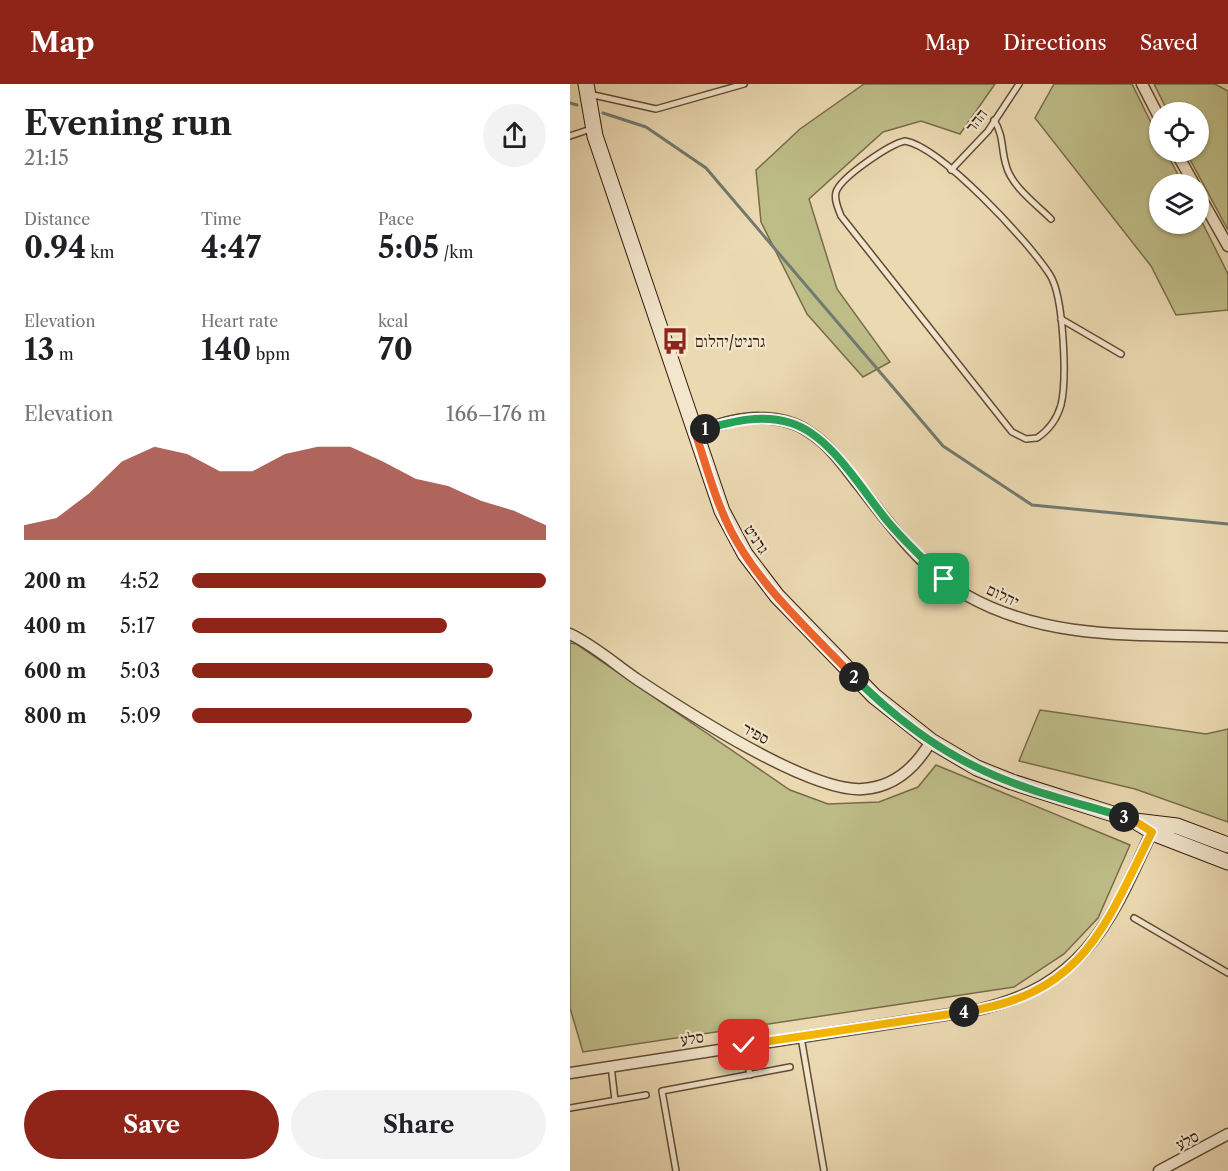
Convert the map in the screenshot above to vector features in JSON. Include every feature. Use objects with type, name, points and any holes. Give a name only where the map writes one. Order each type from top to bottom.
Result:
[{"type":"street","points":[[1142,84],[1151,102]]},
{"type":"street","name":"גרניט","points":[[586,89],[593,128],[725,520],[757,571],[857,679],[891,711],[931,741],[994,775],[1154,828]]},
{"type":"street","points":[[1209,212],[1228,246]]},
{"type":"street","name":"יהלום","points":[[695,432],[738,420],[755,418],[791,423],[808,430],[832,452],[890,524],[944,579],[965,594],[1013,618],[1084,632],[1228,637]]},
{"type":"street","name":"ספיר","points":[[570,634],[703,721],[768,757],[830,785],[861,789],[887,784],[908,771],[931,741]]},
{"type":"street","points":[[1154,828],[1177,826],[1228,845]]},
{"type":"street","points":[[1154,828],[1228,862]]},
{"type":"street","name":"סלע","points":[[570,1073],[977,1010],[1021,997],[1049,984],[1074,964],[1098,936],[1154,828]]},
{"type":"street","name":"סלע","points":[[1159,1171],[1228,1134]]},
{"type":"lane","points":[[586,89],[656,109],[744,84]]},
{"type":"lane","name":"ההר","points":[[951,170],[994,120],[1019,84]]},
{"type":"lane","points":[[994,120],[1002,133],[1006,166],[1015,183],[1051,219]]},
{"type":"lane","points":[[570,136],[593,128]]},
{"type":"lane","points":[[905,141],[918,143],[951,170],[982,196],[1050,276],[1061,308],[1063,395],[1060,406],[1045,432],[1037,438],[1026,439],[1012,432],[841,216],[836,201],[840,184],[893,143],[905,141]]},
{"type":"lane","points":[[1061,319],[1121,354]]},
{"type":"lane","points":[[1134,918],[1228,973]]},
{"type":"lane","points":[[801,1036],[824,1171]]},
{"type":"lane","points":[[744,1045],[750,1075]]},
{"type":"lane","points":[[611,1065],[615,1100]]},
{"type":"lane","points":[[676,1171],[662,1091],[790,1067]]},
{"type":"lane","points":[[570,1108],[646,1095]]},
{"type":"shaded area","points":[[864,84],[995,84],[960,134],[921,121],[883,132],[809,199],[837,289],[890,362],[863,377],[807,314],[761,222],[756,170],[800,129]]},
{"type":"shaded area","points":[[1054,84],[1132,84],[1149,119],[1149,162],[1171,162],[1178,174],[1149,174],[1149,234],[1208,234],[1228,274],[1228,310],[1176,315],[1151,266],[1035,118]]},
{"type":"shaded area","points":[[1154,84],[1215,84],[1228,91],[1228,230],[1209,195],[1209,174],[1198,174],[1191,162],[1209,162],[1209,102],[1163,102]]},
{"type":"shaded area","points":[[570,643],[576,644],[790,790],[828,804],[879,802],[918,787],[936,765],[1130,845],[1098,918],[1064,954],[1014,987],[583,1052],[570,1008]]},
{"type":"shaded area","points":[[1040,710],[1206,734],[1228,729],[1228,822],[1135,789],[1019,761]]},
{"type":"waterway","points":[[570,103],[577,105]]},
{"type":"waterway","points":[[603,113],[646,127],[706,168],[943,446],[1032,505],[1228,524]]},
{"type":"place","name":"גרניט/יהלום","points":[[675,341]]},
{"type":"route","points":[[744,1045],[977,1010],[1021,997],[1049,984],[1074,964],[1098,936],[1109,919],[1152,832],[1135,821],[1012,782],[977,768],[931,741],[891,711],[777,596],[745,554],[729,528],[722,511],[695,432],[738,420],[755,418],[791,423],[808,430],[822,441],[890,524],[944,579]]}]
